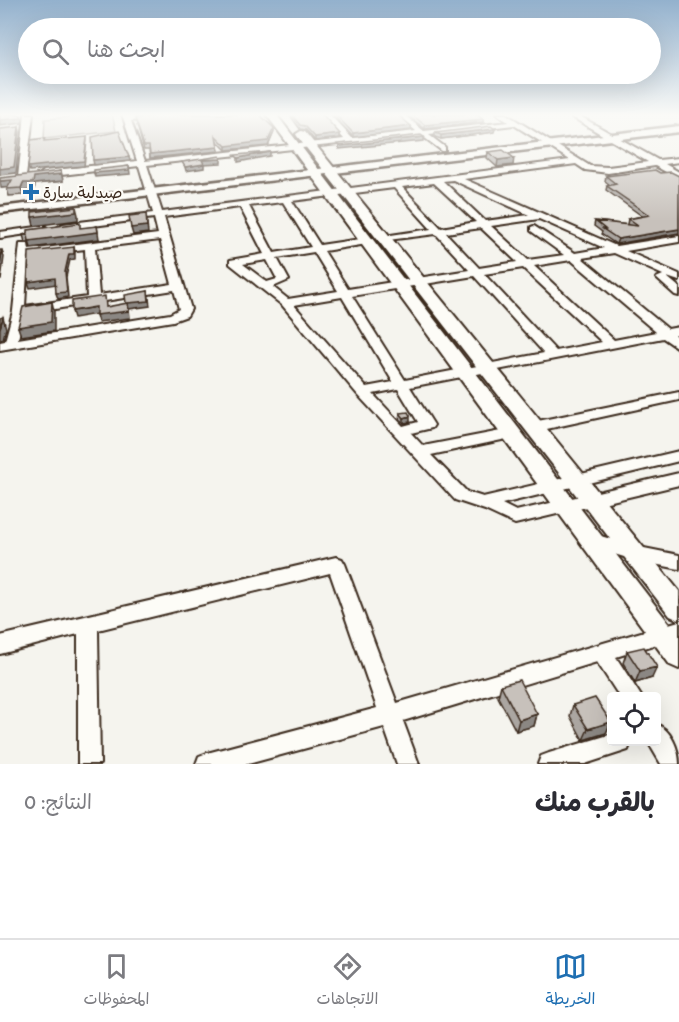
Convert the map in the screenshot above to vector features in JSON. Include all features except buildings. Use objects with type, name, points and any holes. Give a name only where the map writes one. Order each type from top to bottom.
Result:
[{"type":"main road","points":[[306,150],[375,240],[418,282],[679,609]]},
{"type":"main road","points":[[375,240],[399,285],[511,434],[591,540],[670,632],[679,657]]},
{"type":"street","points":[[22,177],[25,150]]},
{"type":"street","points":[[5,345],[179,316],[184,309],[150,187],[137,150]]},
{"type":"street","points":[[11,178],[268,150]]},
{"type":"street","points":[[319,167],[438,150]]},
{"type":"street","points":[[0,201],[501,150]]},
{"type":"street","points":[[557,150],[588,168],[602,170],[679,160]]},
{"type":"street","points":[[632,150],[679,176]]},
{"type":"street","points":[[0,235],[576,162]]},
{"type":"street","points":[[453,178],[679,278]]},
{"type":"street","points":[[436,180],[611,344]]},
{"type":"street","points":[[396,185],[553,355]]},
{"type":"street","points":[[0,210],[150,187]]},
{"type":"street","points":[[454,197],[486,192]]},
{"type":"street","points":[[286,199],[427,424],[399,430]]},
{"type":"street","points":[[243,204],[283,280],[264,287]]},
{"type":"street","points":[[539,216],[234,262],[286,303],[363,392],[460,496],[484,503],[515,518],[679,478]]},
{"type":"street","points":[[534,230],[573,256],[679,345]]},
{"type":"street","points":[[5,345],[19,310],[24,232]]},
{"type":"street","points":[[23,254],[164,236]]},
{"type":"street","points":[[286,303],[679,239]]},
{"type":"street","points":[[90,245],[93,299]]},
{"type":"street","points":[[662,278],[679,293]]},
{"type":"street","points":[[19,310],[178,286]]},
{"type":"street","points":[[363,392],[679,331]]},
{"type":"street","points":[[533,427],[679,396]]},
{"type":"street","points":[[419,452],[511,434]]},
{"type":"street","points":[[484,503],[679,456]]},
{"type":"street","points":[[591,540],[634,553],[676,560]]},
{"type":"street","points":[[0,645],[336,564],[408,764]]},
{"type":"street","points":[[88,624],[89,764]]},
{"type":"street","points":[[207,764],[391,715],[670,632]]},
{"type":"street","points":[[601,652],[629,692]]},
{"type":"street","points":[[661,741],[674,764]]},
{"type":"street","points":[[549,764],[607,745]]},
{"type":"place","name":"صيدلية سارة","points":[[31,192]]}]
